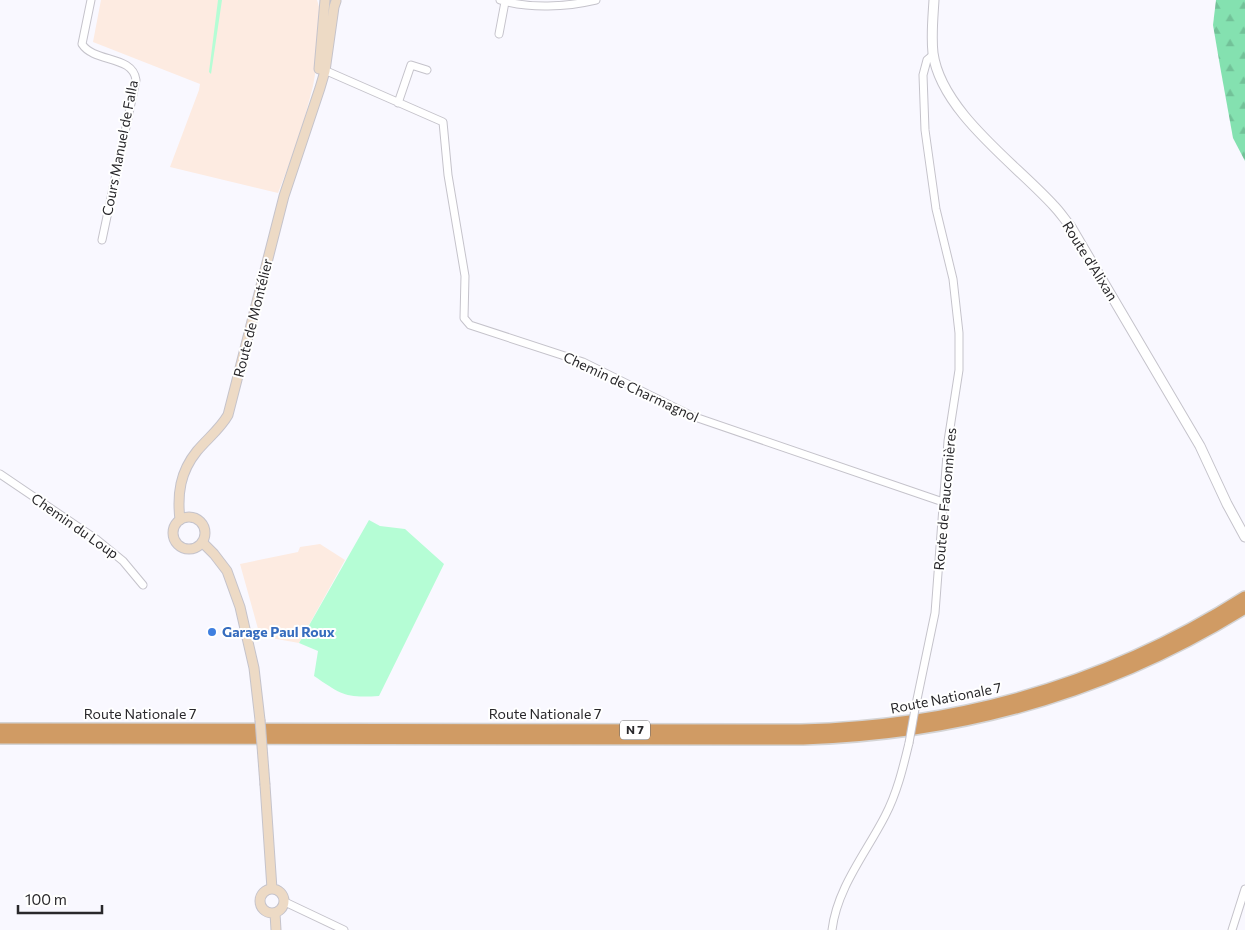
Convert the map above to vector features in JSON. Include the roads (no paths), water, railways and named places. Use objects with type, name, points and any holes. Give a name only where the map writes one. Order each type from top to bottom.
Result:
[{"type":"highway","name":"Route Nationale 7","points":[[0,729],[801,730],[893,724],[970,711],[1022,698],[1072,682],[1159,646],[1245,597]]},
{"type":"highway","name":"Route Nationale 7","points":[[0,738],[804,739],[878,735],[977,719],[1061,696],[1101,681],[1162,654],[1245,608]]},
{"type":"main road","name":"Route de Montélier","points":[[180,520],[179,494],[184,470],[197,451],[218,430],[228,415],[284,196],[315,104],[337,0],[325,0],[322,69]]},
{"type":"main road","points":[[187,517],[201,523],[204,533],[202,542],[188,549],[178,545],[173,536],[174,526],[180,520],[187,517]]},
{"type":"main road","points":[[202,542],[227,571],[240,607],[254,668],[260,720],[272,889]]},
{"type":"main road","points":[[272,889],[280,892],[284,902],[282,909],[275,914],[267,912],[260,902],[262,894],[272,889]]},
{"type":"main road","points":[[275,914],[276,930]]},
{"type":"street","name":"Cours Manuel de Falla","points":[[92,0],[82,44],[89,52],[130,67],[135,73],[136,80],[102,240]]},
{"type":"street","points":[[499,34],[503,1],[536,6],[556,6],[596,0]]},
{"type":"street","name":"Route d'Alixan","points":[[934,0],[933,55],[942,82],[966,117],[983,137],[1056,208],[1071,227],[1200,446],[1227,504],[1245,537]]},
{"type":"street","name":"Route de Fauconnières","points":[[832,930],[840,898],[885,816],[896,790],[908,743],[935,613],[948,441],[959,370],[959,333],[953,279],[936,209],[926,130],[923,75],[927,60],[933,55]]},
{"type":"street","points":[[398,103],[411,66],[427,70]]},
{"type":"street","name":"Chemin de Charmagnol","points":[[322,69],[443,122],[448,175],[464,276],[464,318],[470,325],[583,362],[692,416],[944,502]]},
{"type":"street","name":"Chemin du Loup","points":[[0,474],[103,544],[124,561],[143,585]]},
{"type":"street","points":[[1232,930],[1245,889]]},
{"type":"street","points":[[284,902],[344,930]]},
{"type":"place","name":"Garage Paul Roux","points":[[212,632]]}]
